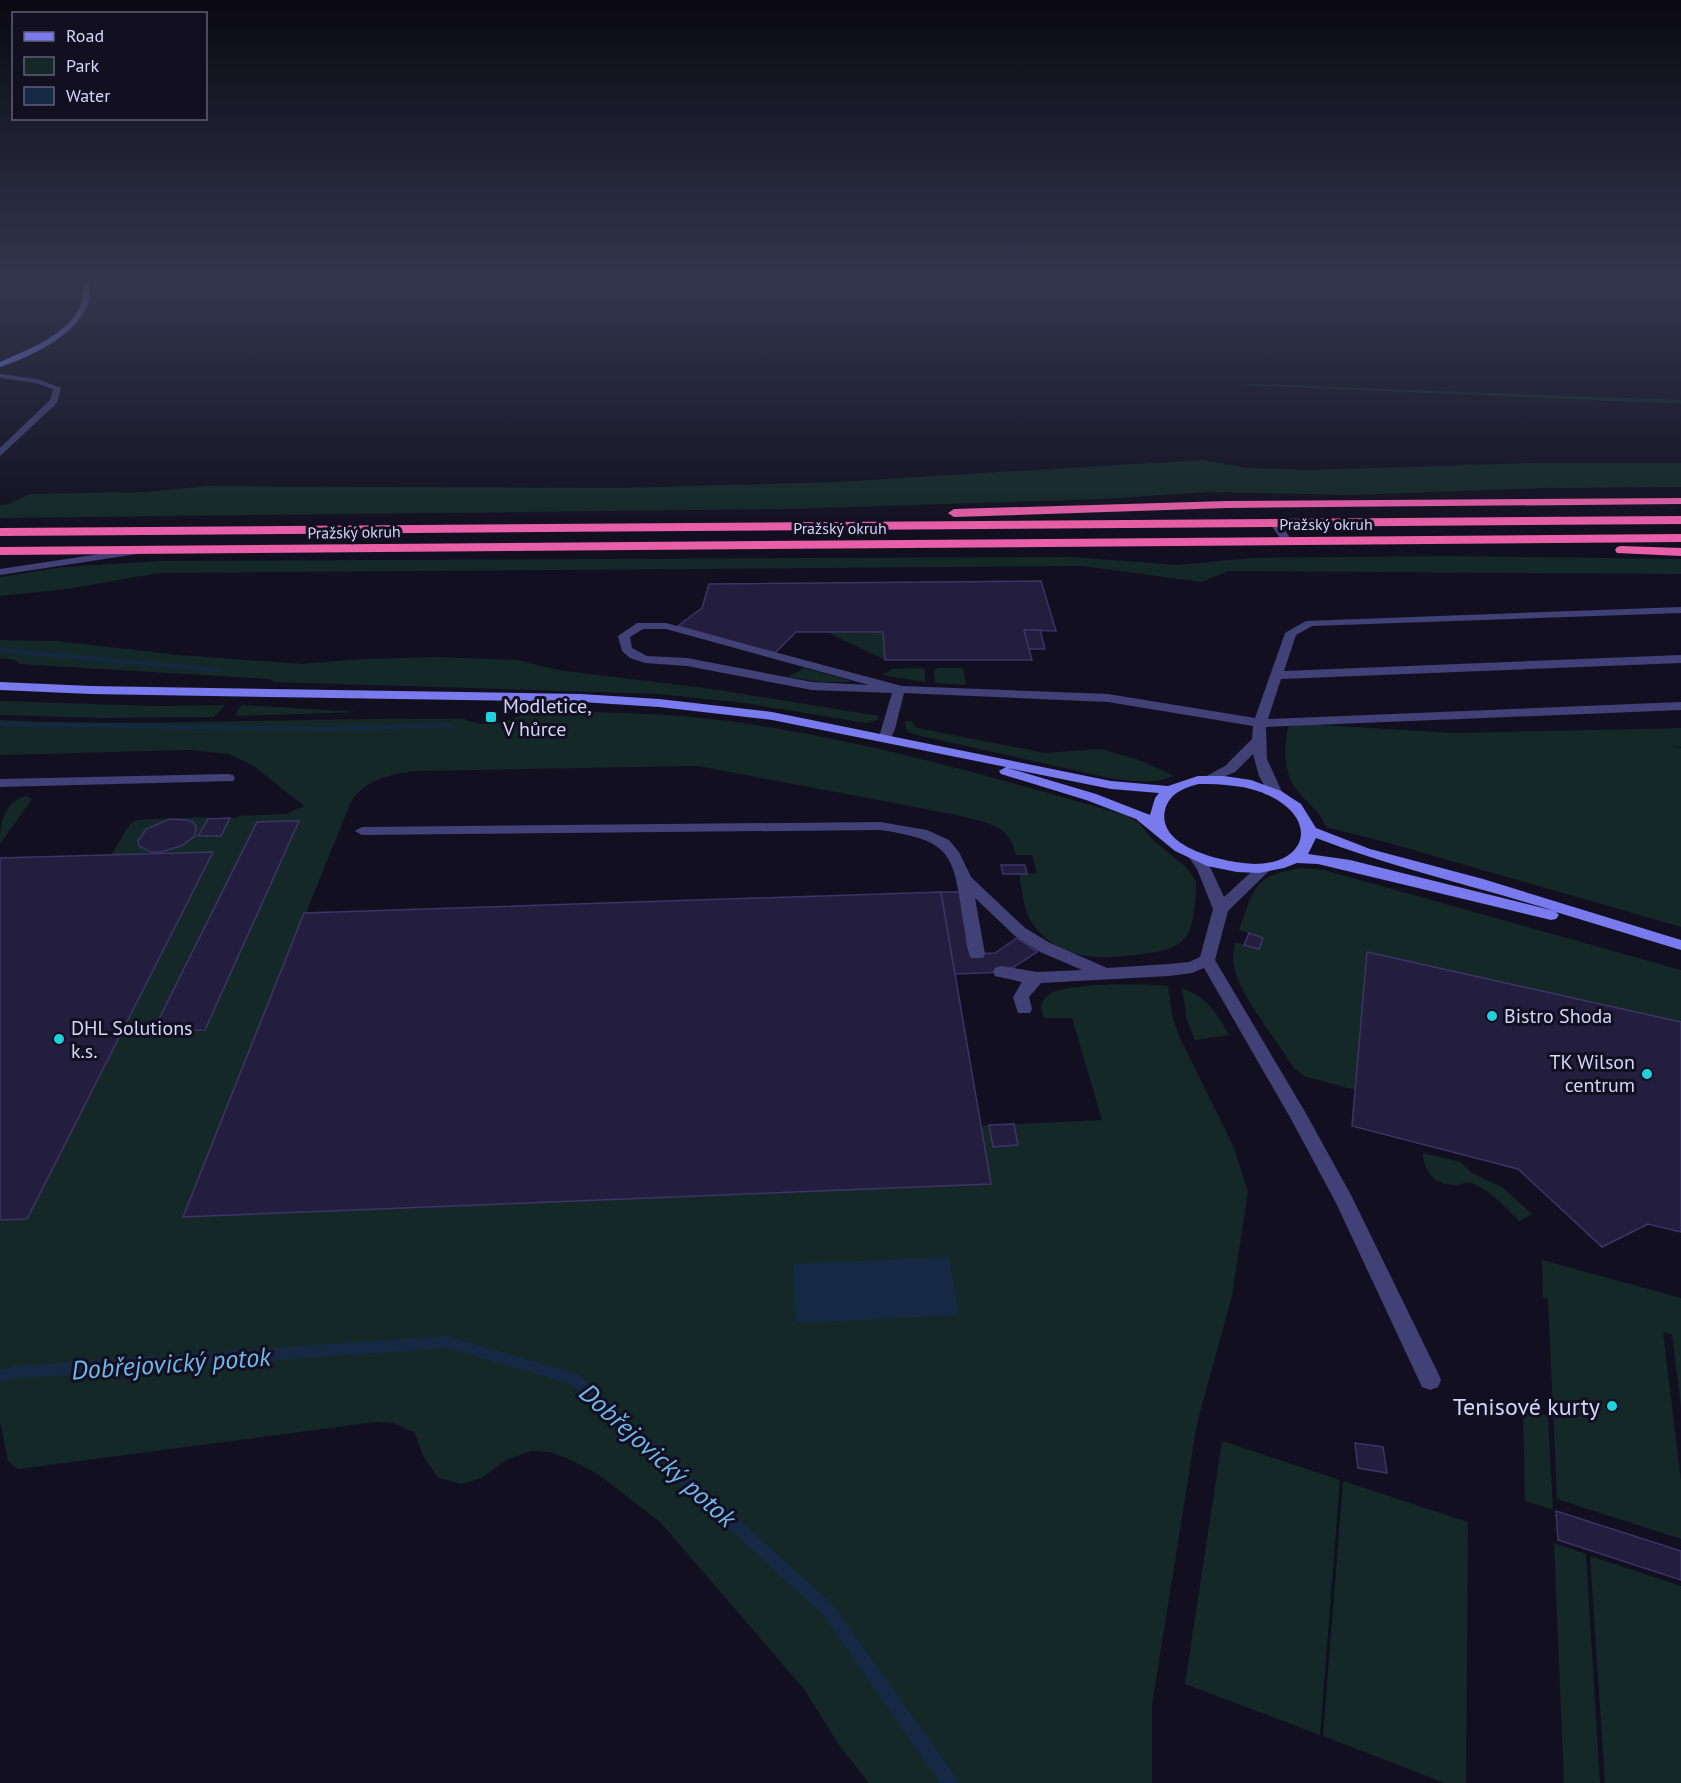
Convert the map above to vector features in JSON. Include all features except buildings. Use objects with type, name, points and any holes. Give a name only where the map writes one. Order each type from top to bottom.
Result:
[{"type":"highway","points":[[703,527],[1047,509],[1681,501]]},
{"type":"highway","name":"Pražský okruh","points":[[0,532],[1681,520]]},
{"type":"highway","name":"Pražský okruh","points":[[0,551],[1681,538]]},
{"type":"highway","points":[[1287,541],[1681,552]]},
{"type":"main road","points":[[0,686],[91,690],[439,694],[620,700],[772,716],[885,737],[1111,785],[1171,790]]},
{"type":"main road","points":[[885,737],[1101,801],[1154,823],[1177,846],[1195,856],[1229,866],[1264,868],[1296,858],[1318,859],[1676,944]]},
{"type":"main road","points":[[1164,833],[1157,817],[1160,802],[1171,790],[1187,782],[1231,779],[1275,792],[1293,803],[1305,816],[1311,831],[1307,846],[1296,858]]},
{"type":"main road","points":[[1311,831],[1365,852],[1478,882],[1676,944]]},
{"type":"lane","points":[[0,376],[37,381],[57,388],[54,401],[0,453]]},
{"type":"lane","points":[[1275,523],[1287,541]]},
{"type":"lane","points":[[0,572],[138,551]]},
{"type":"lane","points":[[1275,792],[1261,767],[1257,742],[1260,723],[1279,675],[1292,633],[1310,623],[1681,610]]},
{"type":"lane","points":[[899,689],[666,626],[641,625],[624,636],[626,649],[645,659],[687,662],[812,686],[1108,698],[1260,723],[1681,706]]},
{"type":"lane","points":[[1279,675],[1681,658]]},
{"type":"lane","points":[[885,737],[899,689]]},
{"type":"lane","points":[[1208,779],[1230,769],[1257,742]]},
{"type":"lane","points":[[0,783],[228,778]]},
{"type":"lane","points":[[362,831],[880,826],[919,831],[947,844],[959,860],[977,954]]},
{"type":"lane","points":[[1195,856],[1204,869],[1221,909]]},
{"type":"lane","points":[[1264,868],[1221,909],[1207,960],[1298,1115],[1344,1201],[1430,1380]]},
{"type":"lane","points":[[964,879],[1020,932],[1044,947],[1106,974]]},
{"type":"lane","points":[[1001,972],[1037,978],[1106,974],[1192,967],[1207,960]]},
{"type":"lane","points":[[1024,1009],[1021,997],[1028,985],[1037,978]]},
{"type":"green space","points":[[1238,385],[1681,400],[1681,404]]},
{"type":"green space","points":[[1203,460],[1247,468],[1311,470],[1535,463],[1681,463],[1681,487],[1544,488],[1354,495],[1209,492],[1103,499],[785,509],[0,518],[0,505],[9,504],[30,494],[144,492],[206,486],[614,488],[837,482]]},
{"type":"green space","points":[[1448,556],[1681,559],[1681,574],[1229,571],[1201,582],[1083,566],[159,573],[67,589],[0,596],[0,577],[63,567],[161,561],[1072,557],[1177,565],[1252,558]]},
{"type":"green space","points":[[883,632],[885,660],[829,633]]},
{"type":"green space","points":[[0,640],[55,641],[178,655],[302,664],[437,657],[517,660],[557,670],[712,689],[879,716],[877,720],[866,723],[744,703],[659,694],[274,682],[270,679],[19,664],[15,660],[0,658]]},
{"type":"green space","points":[[804,668],[851,682],[820,682],[788,677]]},
{"type":"green space","points":[[922,668],[925,670],[925,682],[882,675],[893,669]]},
{"type":"green space","points":[[963,668],[966,685],[935,683],[934,670]]},
{"type":"green space","points":[[0,701],[156,706],[225,705],[214,717],[102,718],[0,715]]},
{"type":"green space","points":[[241,705],[358,712],[235,716]]},
{"type":"green space","points":[[530,711],[638,713],[703,718],[803,733],[902,754],[1125,815],[1139,823],[1154,841],[1185,866],[1196,881],[1191,928],[1179,943],[1159,952],[1096,957],[1067,951],[1054,945],[1043,935],[1032,923],[1027,912],[1019,874],[1037,873],[1032,855],[1016,855],[1008,837],[996,827],[962,816],[698,766],[415,771],[387,776],[362,789],[350,804],[183,1217],[990,1184],[981,1126],[989,1125],[993,1147],[1018,1145],[1014,1124],[1102,1120],[1072,1018],[1044,1018],[1041,1008],[1045,998],[1051,993],[1075,987],[1126,984],[1168,986],[1173,1020],[1234,1148],[1248,1192],[1232,1296],[1197,1423],[1152,1705],[1152,1783],[869,1783],[841,1748],[804,1689],[660,1522],[598,1474],[550,1452],[532,1451],[508,1459],[481,1478],[462,1484],[438,1478],[423,1456],[415,1433],[394,1423],[376,1422],[18,1469],[8,1461],[0,1422],[0,1220],[27,1219],[213,852],[111,855],[130,824],[137,820],[209,817],[199,836],[221,836],[230,818],[286,814],[304,806],[254,766],[229,754],[188,750],[0,755],[0,720],[116,723],[465,719],[489,724]],"holes":[[[170,819],[193,823],[196,826],[194,836],[189,841],[168,851],[146,850],[139,846],[138,841],[146,829]],[[299,821],[205,1029],[153,1031],[257,822]]]},
{"type":"green space","points":[[906,721],[911,721],[917,728],[1045,753],[1101,749],[1139,760],[1174,776],[1152,781],[1114,779],[921,736],[908,732]]},
{"type":"green space","points":[[1289,723],[1453,733],[1681,728],[1681,747],[1669,748],[1681,748],[1681,927],[1326,827],[1316,810],[1296,789],[1288,773],[1285,748]]},
{"type":"green space","points":[[26,796],[32,799],[0,844],[4,815],[12,803]]},
{"type":"green space","points":[[1301,868],[1324,870],[1681,970],[1681,1022],[1367,952],[1355,1090],[1304,1076],[1294,1068],[1252,1006],[1239,981],[1233,960],[1235,942],[1259,949],[1263,938],[1239,930],[1258,886],[1273,875]]},
{"type":"green space","points":[[1182,988],[1205,1001],[1220,1019],[1229,1035],[1195,1040],[1187,1020]]},
{"type":"green space","points":[[1423,1153],[1460,1162],[1472,1173],[1502,1187],[1532,1214],[1519,1221],[1494,1196],[1476,1185],[1441,1183],[1431,1176],[1425,1166]]},
{"type":"green space","name":"Tenisové kurty","points":[[1542,1260],[1681,1298],[1681,1407],[1672,1334],[1663,1332],[1681,1481],[1681,1539],[1557,1499],[1548,1299],[1543,1297]]},
{"type":"green space","points":[[1523,1408],[1548,1416],[1553,1510],[1525,1501]]},
{"type":"green space","points":[[1222,1441],[1340,1480],[1320,1735],[1185,1684]]},
{"type":"green space","points":[[1343,1481],[1468,1522],[1466,1783],[1445,1783],[1323,1736]]},
{"type":"green space","points":[[1554,1543],[1586,1554],[1600,1783],[1564,1783]]},
{"type":"green space","points":[[1590,1556],[1681,1586],[1681,1783],[1605,1783]]},
{"type":"water","points":[[949,1257],[959,1315],[796,1323],[793,1264]]},
{"type":"waterway","points":[[0,650],[217,670]]},
{"type":"waterway","points":[[0,724],[327,729],[451,725]]},
{"type":"waterway","name":"Dobřejovický potok","points":[[0,1376],[16,1372],[447,1342],[575,1379],[828,1610],[950,1783]]},
{"type":"place","name":"Modletice, V hůrce","points":[[491,717]]},
{"type":"place","name":"Bistro Shoda","points":[[1492,1016]]},
{"type":"place","name":"DHL Solutions k.s.","points":[[59,1039]]},
{"type":"place","name":"TK Wilson centrum","points":[[1647,1074]]},
{"type":"place","name":"Tenisové kurty","points":[[1612,1406]]}]
